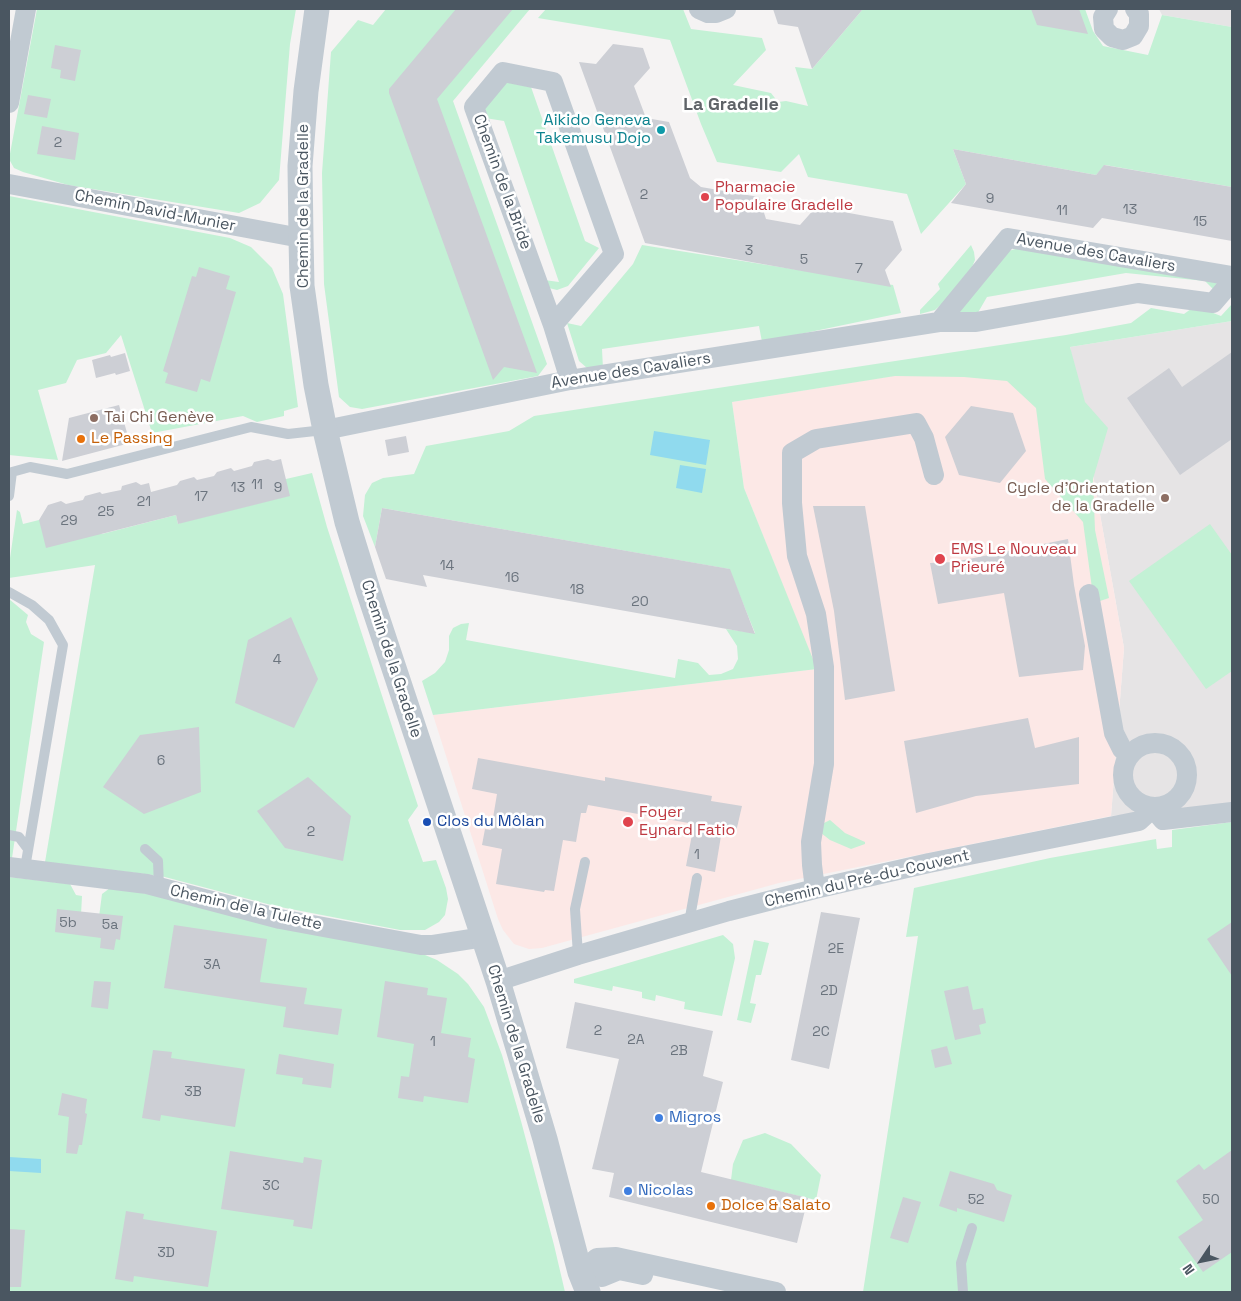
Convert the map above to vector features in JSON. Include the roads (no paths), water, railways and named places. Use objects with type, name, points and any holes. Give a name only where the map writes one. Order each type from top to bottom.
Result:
[{"type":"street","points":[[9,102],[26,9]]},
{"type":"street","name":"Chemin de la Gradelle","points":[[317,9],[304,109],[300,166],[301,238],[302,286],[316,385],[325,430],[347,522],[365,582],[498,981],[545,1139],[583,1285]]},
{"type":"street","points":[[699,9],[708,13],[716,13],[726,9]]},
{"type":"street","points":[[1108,9],[1104,17],[1104,29],[1112,37],[1123,40],[1133,36],[1139,26],[1139,14],[1135,9]]},
{"type":"street","name":"Chemin de la Bride","points":[[553,325],[614,254],[554,82],[503,72],[474,107],[553,325],[570,380]]},
{"type":"street","name":"Chemin David-Munier","points":[[9,184],[301,238]]},
{"type":"street","name":"Avenue des Cavaliers","points":[[939,322],[1008,238],[1232,276]]},
{"type":"street","name":"Avenue des Cavaliers","points":[[325,430],[570,380],[939,322],[976,322],[1138,293],[1213,303],[1232,281]]},
{"type":"street","points":[[815,889],[811,842],[824,764],[824,667],[816,614],[797,556],[792,503],[792,454],[816,438],[916,423],[924,438],[934,475]]},
{"type":"street","points":[[1089,594],[1114,733],[1122,749],[1129,756]]},
{"type":"street","points":[[1152,808],[1173,802],[1181,795],[1186,785],[1188,774],[1181,754],[1173,747],[1164,743],[1154,742],[1144,744],[1135,749],[1129,756],[1124,768],[1123,779],[1126,789],[1132,798],[1152,808],[1164,820],[1232,812]]},
{"type":"street","name":"Chemin du Pré-du-Couvent","points":[[498,981],[578,955],[815,889],[920,865],[1139,821],[1152,808]]},
{"type":"street","name":"Chemin de la Tulette","points":[[21,861],[147,884],[280,919],[421,945],[433,945],[484,937]]},
{"type":"street","points":[[583,1285],[597,1258],[616,1256],[776,1292]]},
{"type":"street","points":[[583,1285],[619,1270],[732,1292]]},
{"type":"lane","points":[[9,496],[12,472],[30,467],[67,474],[251,427],[288,434],[325,430]]},
{"type":"lane","points":[[9,592],[32,605],[49,620],[63,645],[21,861]]},
{"type":"lane","points":[[9,836],[19,837],[21,861]]},
{"type":"lane","points":[[145,849],[158,861],[159,887]]},
{"type":"lane","points":[[578,955],[575,910],[585,862]]},
{"type":"lane","points":[[690,923],[697,878]]},
{"type":"lane","points":[[963,1292],[962,1263],[972,1228]]},
{"type":"water","points":[[654,431],[710,440],[706,465],[650,455]]},
{"type":"water","points":[[680,465],[706,469],[702,493],[676,488]]},
{"type":"water","points":[[9,1157],[41,1159],[41,1173],[9,1171]]},
{"type":"place","name":"Aikido Geneva Takemusu Dojo","points":[[661,130]]},
{"type":"place","name":"Pharmacie Populaire Gradelle","points":[[705,197]]},
{"type":"place","name":"Tai Chi Genève","points":[[94,418]]},
{"type":"place","name":"Le Passing","points":[[81,439]]},
{"type":"place","name":"Cycle d'Orientation de la Gradelle","points":[[1165,498]]},
{"type":"place","name":"EMS Le Nouveau Prieuré","points":[[940,559]]},
{"type":"place","name":"Clos du Môlan","points":[[427,822]]},
{"type":"place","name":"Foyer Eynard Fatio","points":[[628,822]]},
{"type":"place","name":"Migros","points":[[659,1118]]},
{"type":"place","name":"Nicolas","points":[[628,1191]]},
{"type":"place","name":"Dolce & Salato","points":[[711,1206]]},
{"type":"district","name":"La Gradelle","points":[[731,105]]}]
